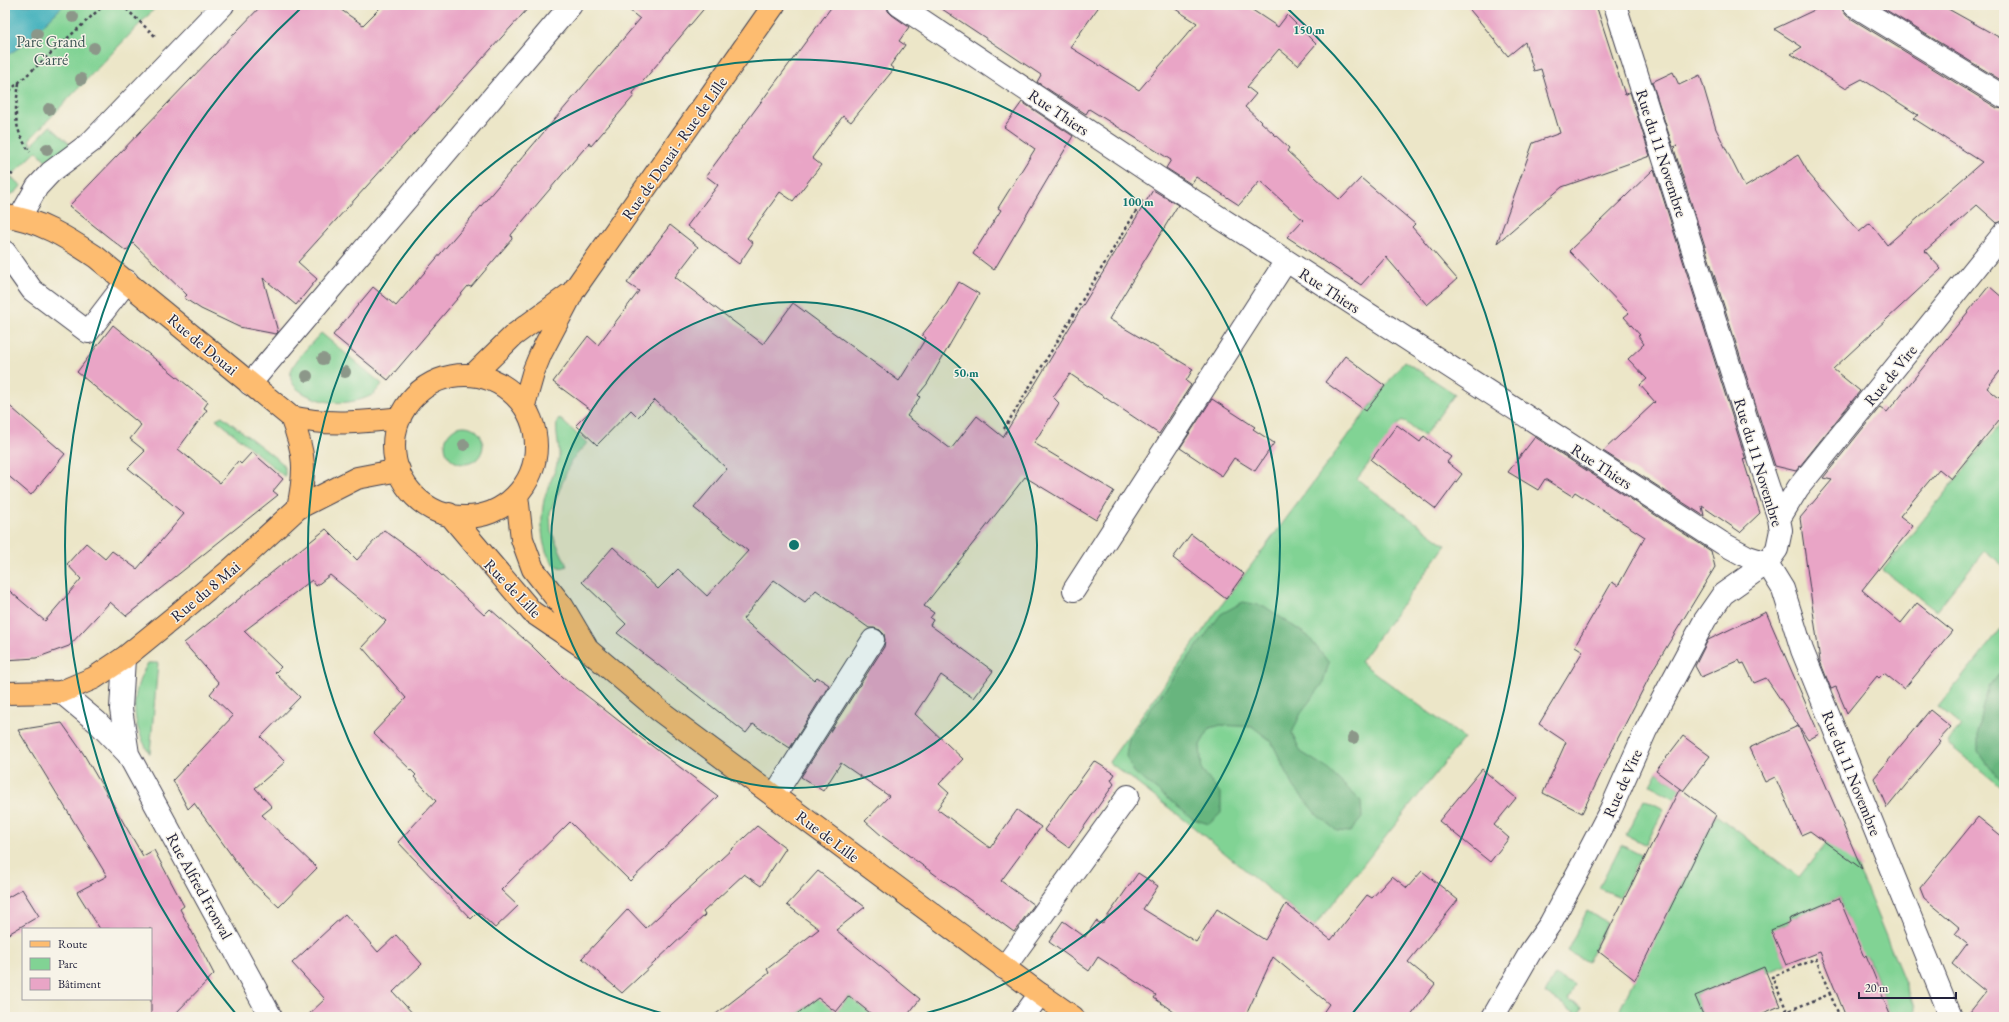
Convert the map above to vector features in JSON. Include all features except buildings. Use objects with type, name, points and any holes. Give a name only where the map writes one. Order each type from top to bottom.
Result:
[{"type":"main road","name":"Rue de Douai - Rue de Lille","points":[[524,405],[534,370],[541,353],[574,290],[774,5]]},
{"type":"main road","name":"Rue de Douai","points":[[12,217],[64,236],[96,257],[291,417],[308,421],[345,424],[400,418]]},
{"type":"main road","name":"Rue de Douai - Rue de Lille","points":[[473,375],[514,335],[574,290]]},
{"type":"main road","points":[[473,375],[502,384],[514,393],[524,405],[533,422],[536,448],[535,461],[528,479],[517,495],[504,505],[488,513],[469,517],[449,514],[427,506],[418,499],[404,481],[394,453],[395,435],[400,418],[412,399],[429,384],[450,376],[473,375]]},
{"type":"main road","points":[[291,417],[303,455],[304,480],[298,508]]},
{"type":"main road","name":"Rue du 8 Mai","points":[[5,693],[61,692],[94,678],[124,658],[228,572],[298,508],[357,478],[399,470]]},
{"type":"main road","name":"Rue de Lille","points":[[517,495],[522,539],[533,569],[563,607],[588,650]]},
{"type":"main road","name":"Rue de Lille","points":[[449,514],[532,612],[588,650],[660,711],[1004,968],[1073,1017]]},
{"type":"street","name":"Rue de Douai","points":[[12,217],[50,172],[91,142],[223,5]]},
{"type":"street","points":[[250,384],[571,5]]},
{"type":"street","name":"Rue Thiers","points":[[899,5],[1157,177],[1722,543],[1748,557],[1767,563]]},
{"type":"street","name":"Rue du 11 Novembre","points":[[1615,5],[1762,471],[1779,519],[1780,539],[1777,548],[1767,563],[1783,589],[1802,650],[1951,1017]]},
{"type":"street","points":[[1854,5],[2004,97]]},
{"type":"street","name":"Rue de Vire","points":[[1779,519],[1798,488],[2004,233]]},
{"type":"street","points":[[5,252],[32,290],[88,332],[127,281]]},
{"type":"street","points":[[1074,590],[1286,261]]},
{"type":"street","name":"Rue de Vire","points":[[1493,1017],[1531,951],[1550,924],[1580,870],[1611,809],[1646,730],[1705,620],[1723,594],[1767,563]]},
{"type":"street","points":[[774,796],[872,640]]},
{"type":"street","name":"Rue Alfred Fronval","points":[[124,658],[121,709],[128,754]]},
{"type":"street","name":"Rue Alfred Fronval","points":[[61,692],[97,722],[128,754],[271,1017]]},
{"type":"street","points":[[1004,968],[1128,796]]},
{"type":"street","points":[[1023,1017],[1040,994]]},
{"type":"path","points":[[5,95],[104,5]]},
{"type":"path","points":[[122,5],[174,55]]},
{"type":"path","points":[[20,82],[16,105],[17,125],[23,141],[34,155]]},
{"type":"path","points":[[5,171],[18,177]]},
{"type":"path","points":[[1004,429],[1157,177]]},
{"type":"path","points":[[1787,1011],[1772,977],[1816,959],[1840,1017]]},
{"type":"path","points":[[1773,1017],[1830,994]]},
{"type":"green space","name":"Parc Grand Carré","points":[[5,5],[158,5],[29,140],[32,145],[50,126],[71,145],[46,161],[37,151],[10,177],[21,186],[16,192],[5,197]]},
{"type":"green space","points":[[321,333],[382,384],[372,395],[352,402],[340,403],[317,399],[297,389],[293,384],[291,372],[295,363]]},
{"type":"green space","points":[[1404,361],[1455,394],[1424,436],[1402,420],[1357,479],[1446,545],[1360,662],[1464,738],[1314,927],[1186,821],[1109,762],[1214,615]]},
{"type":"green space","points":[[222,416],[282,463],[285,469],[285,477],[216,419]]},
{"type":"green space","points":[[559,418],[587,443],[571,461],[550,513],[551,531],[567,566],[562,568],[554,564],[549,557],[545,547],[542,525],[545,496],[559,457],[557,421]]},
{"type":"green space","points":[[2004,419],[2004,567],[1984,551],[1936,611],[1883,570]]},
{"type":"green space","points":[[460,426],[468,426],[478,431],[482,438],[482,452],[478,459],[468,464],[460,464],[450,459],[448,456],[445,449],[445,441],[450,431],[453,429]]},
{"type":"green space","points":[[1243,602],[1264,606],[1308,636],[1329,663],[1322,685],[1302,711],[1292,733],[1301,752],[1325,767],[1361,801],[1362,818],[1350,832],[1337,831],[1317,815],[1294,787],[1271,741],[1253,727],[1221,725],[1210,728],[1200,745],[1202,771],[1221,794],[1221,813],[1209,824],[1193,819],[1134,772],[1126,756],[1129,738],[1221,614]]},
{"type":"green space","points":[[2004,625],[2004,789],[1947,743],[1961,726],[1938,707]]},
{"type":"green space","points":[[148,663],[158,663],[150,754],[139,731],[135,709],[135,698],[138,686]]},
{"type":"green space","points":[[2004,668],[2004,781],[1991,769],[1978,751],[1978,730],[1982,708],[1989,687]]},
{"type":"green space","points":[[1657,772],[1693,798],[1689,806],[1650,785]]},
{"type":"green space","points":[[1644,799],[1664,809],[1646,845],[1626,835]]},
{"type":"green space","points":[[1716,815],[1799,877],[1826,843],[1848,844],[1915,1007],[1915,1014],[1912,1017],[1891,1017],[1867,956],[1863,957],[1839,898],[1789,919],[1790,922],[1772,930],[1786,965],[1767,973],[1764,967],[1695,996],[1704,1017],[1616,1017]]},
{"type":"green space","points":[[1621,845],[1641,855],[1620,897],[1599,888]]},
{"type":"green space","points":[[1587,911],[1607,922],[1587,962],[1567,951]]},
{"type":"green space","points":[[1555,975],[1575,985],[1568,1000],[1582,1007],[1579,1015],[1545,993]]},
{"type":"green space","points":[[849,996],[875,1017],[793,1017],[819,997],[836,1012]]},
{"type":"water","points":[[5,5],[64,5],[21,46],[5,57]]}]
